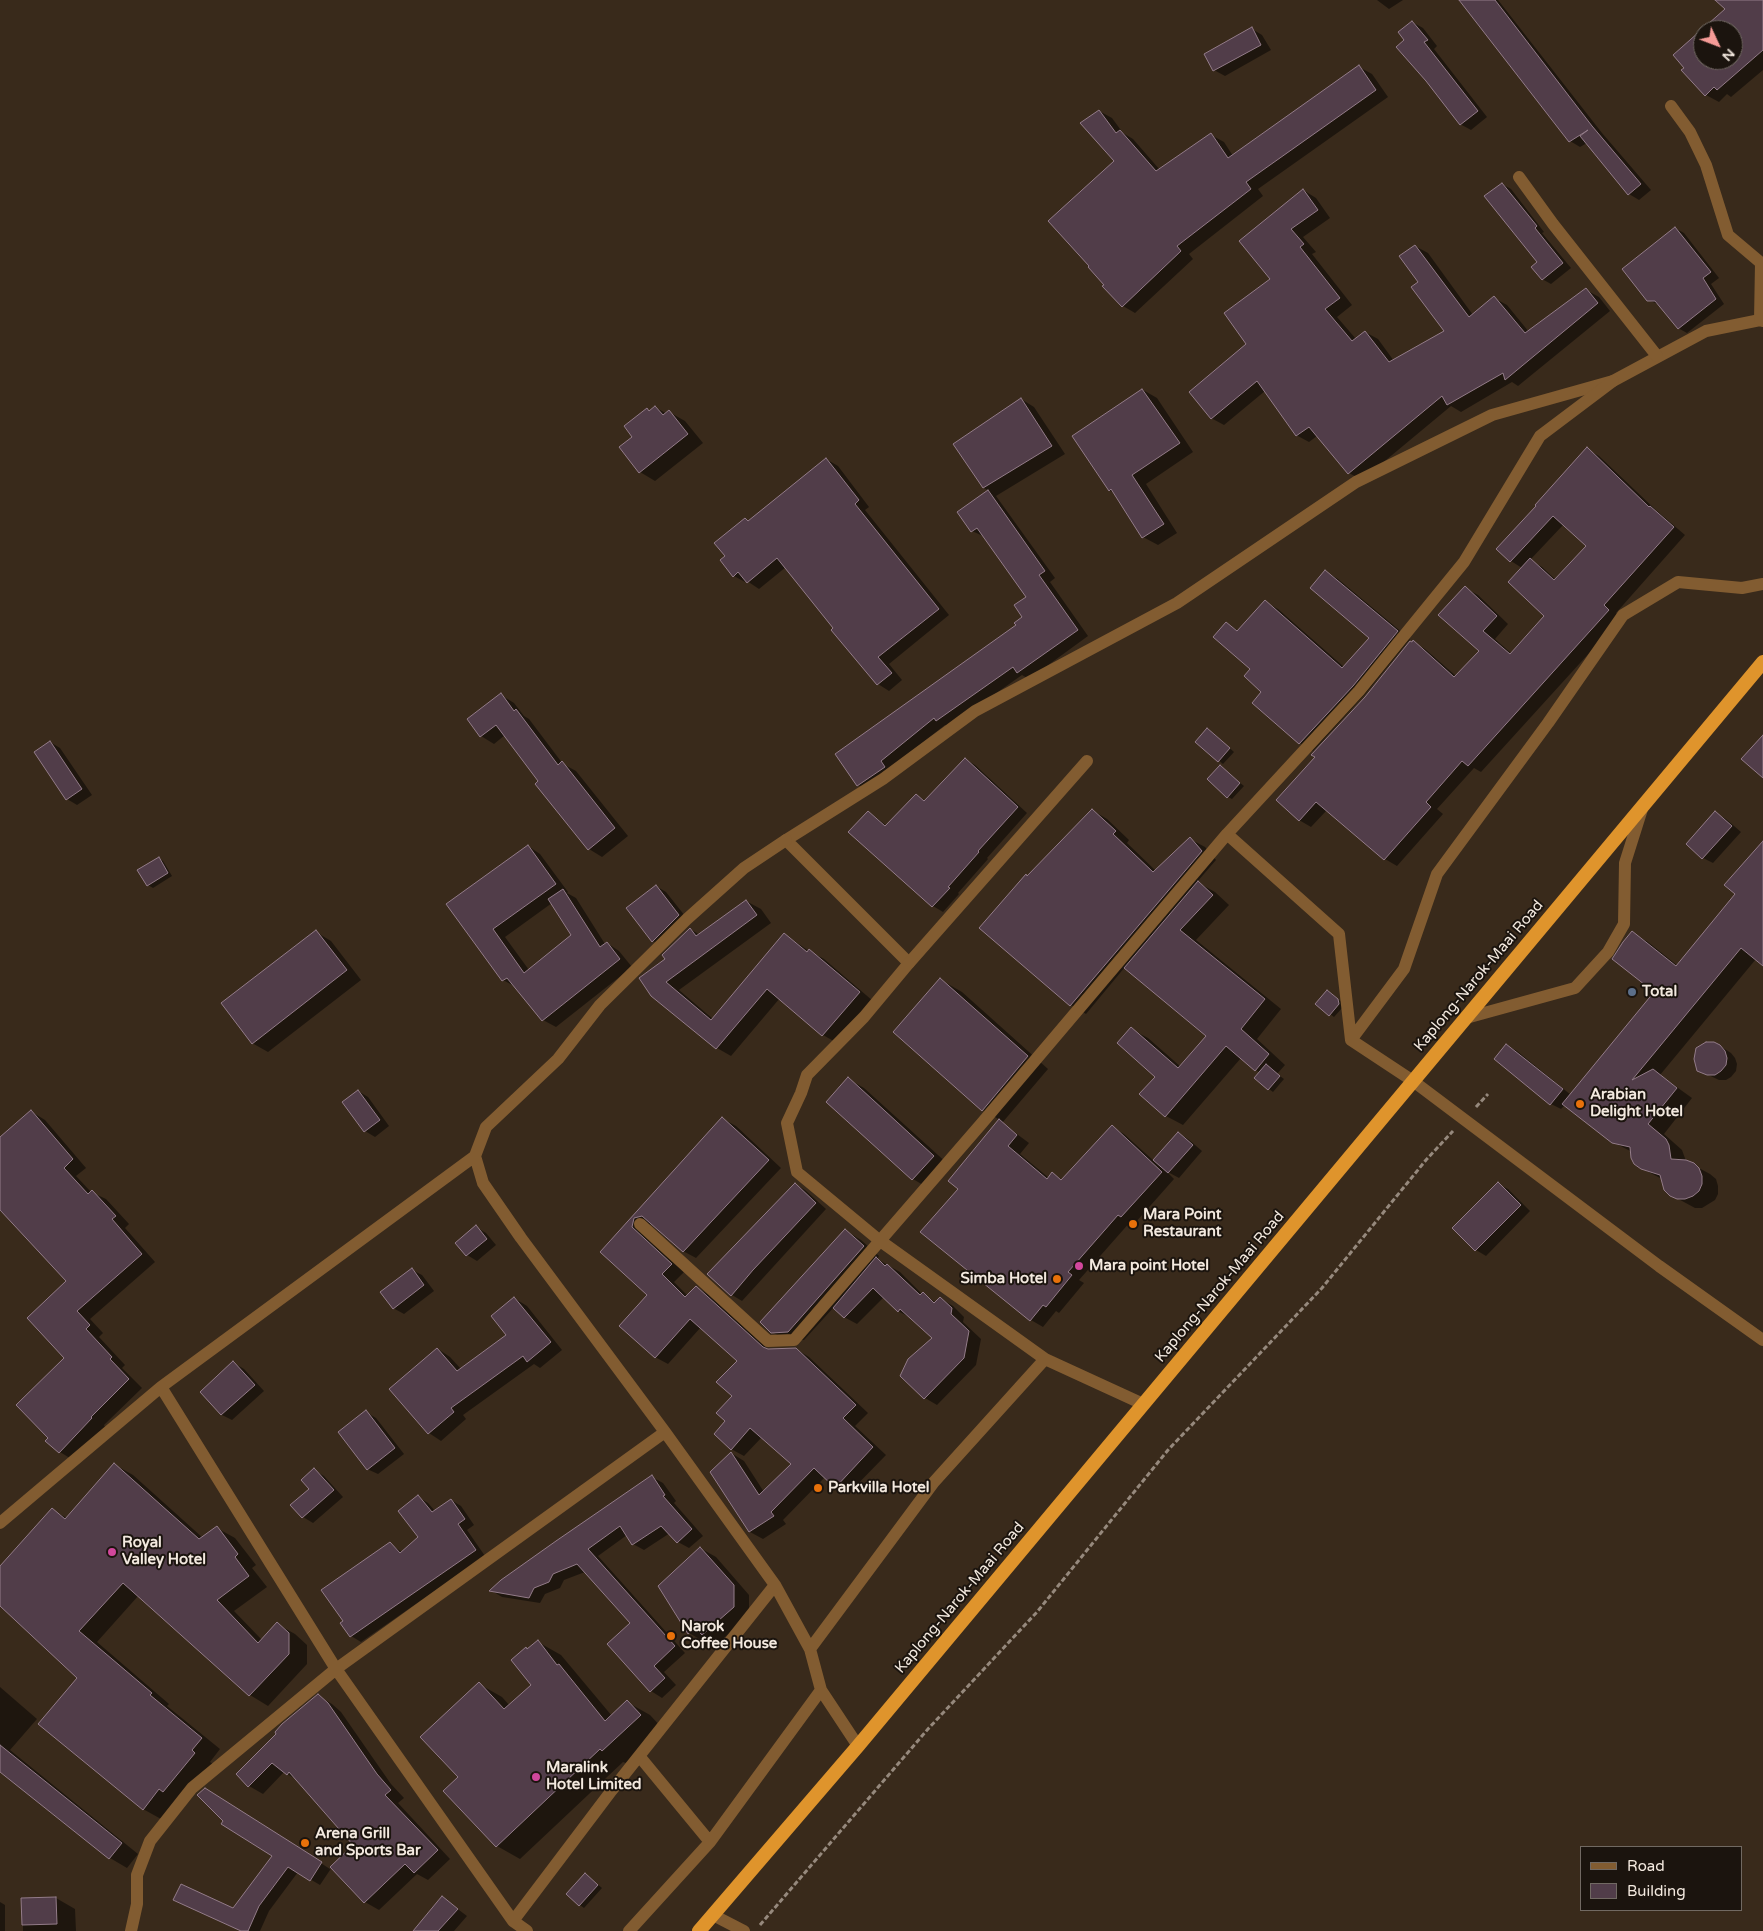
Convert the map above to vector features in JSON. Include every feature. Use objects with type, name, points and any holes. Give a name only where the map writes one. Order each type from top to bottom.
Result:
[{"type":"highway","name":"Kaplong-Narok-Maai Road","points":[[699,1931],[858,1746],[1763,662]]},
{"type":"street","points":[[640,1224],[768,1341],[794,1340],[982,1123],[1227,834],[1359,691],[1464,562],[1540,436],[1613,381],[1657,356],[1706,332],[1762,320],[1762,263],[1728,235],[1706,165],[1690,132],[1671,106]]},
{"type":"street","points":[[1519,177],[1553,224],[1657,356]]},
{"type":"street","points":[[0,1523],[161,1387],[475,1156],[486,1127],[558,1059],[600,1005],[687,919],[744,868],[883,779],[975,712],[1177,604],[1356,482],[1492,415],[1613,381]]},
{"type":"street","points":[[1351,1040],[1404,968],[1437,874],[1548,723],[1623,615],[1678,582],[1742,588],[1763,584]]},
{"type":"street","points":[[1087,761],[909,963],[864,1017],[807,1075],[787,1123],[797,1172],[879,1240],[1046,1359],[1143,1404]]},
{"type":"street","points":[[1466,1018],[1575,988],[1608,952],[1624,924],[1625,863],[1644,804]]},
{"type":"street","points":[[1227,834],[1339,934],[1351,1040]]},
{"type":"street","points":[[786,840],[909,963]]},
{"type":"street","points":[[1351,1040],[1414,1081],[1658,1266],[1762,1336]]},
{"type":"street","points":[[475,1156],[483,1183],[521,1238],[665,1432],[775,1585],[810,1648],[821,1690],[858,1746]]},
{"type":"street","points":[[810,1648],[934,1482],[1046,1359]]},
{"type":"street","points":[[161,1387],[336,1669],[513,1921],[527,1931]]},
{"type":"street","points":[[130,1931],[137,1904],[137,1875],[150,1841],[192,1788],[336,1669],[665,1432]]},
{"type":"street","points":[[513,1921],[612,1790],[775,1585]]},
{"type":"street","points":[[629,1931],[710,1842],[821,1690]]},
{"type":"street","points":[[640,1757],[710,1842]]},
{"type":"street","points":[[713,1915],[744,1931]]},
{"type":"path","points":[[1470,1114],[1488,1094]]},
{"type":"path","points":[[755,1931],[928,1729],[1037,1612],[1168,1450],[1322,1288],[1426,1160],[1457,1127]]},
{"type":"building","points":[[1459,0],[1495,0],[1592,126],[1641,184],[1628,195],[1580,136],[1588,130],[1569,142]]},
{"type":"building","points":[[1715,0],[1763,0],[1763,50],[1743,67],[1743,20],[1713,20],[1725,9]]},
{"type":"building","points":[[1412,21],[1428,40],[1424,42],[1478,111],[1460,125],[1426,81],[1396,47],[1404,40],[1398,32]]},
{"type":"building","points":[[1252,27],[1261,45],[1213,71],[1204,54]]},
{"type":"building","points":[[1693,37],[1693,70],[1740,70],[1717,90],[1714,87],[1705,96],[1681,70],[1684,68],[1673,55]]},
{"type":"building","points":[[1359,65],[1376,90],[1246,182],[1251,189],[1177,246],[1181,251],[1122,307],[1102,286],[1104,285],[1089,266],[1048,221],[1114,161],[1080,123],[1099,110],[1116,133],[1120,130],[1156,171],[1211,133],[1228,158]]},
{"type":"building","points":[[1502,183],[1537,226],[1535,228],[1563,263],[1542,280],[1531,267],[1537,262],[1484,196]]},
{"type":"building","points":[[1303,189],[1318,210],[1291,229],[1304,244],[1300,247],[1340,298],[1325,309],[1352,341],[1365,331],[1389,362],[1444,331],[1411,287],[1418,282],[1399,256],[1415,245],[1469,317],[1494,296],[1525,333],[1586,288],[1598,303],[1505,380],[1503,373],[1447,405],[1442,396],[1348,474],[1309,427],[1296,436],[1257,381],[1211,419],[1189,392],[1246,344],[1224,313],[1270,279],[1239,241]]},
{"type":"building","points":[[1675,227],[1711,272],[1703,278],[1716,299],[1678,329],[1655,301],[1647,301],[1622,269]]},
{"type":"building","points":[[1142,389],[1180,443],[1132,475],[1164,524],[1142,538],[1111,489],[1109,491],[1072,436]]},
{"type":"building","points":[[1021,398],[1052,446],[983,488],[953,444]]},
{"type":"building","points":[[655,406],[663,415],[669,410],[688,434],[639,473],[619,447],[632,437],[624,426],[647,408],[649,411]]},
{"type":"building","points":[[1587,447],[1649,507],[1674,527],[1604,605],[1609,610],[1468,766],[1462,761],[1426,802],[1431,807],[1384,860],[1316,802],[1299,821],[1276,800],[1315,757],[1311,755],[1365,697],[1410,641],[1412,642],[1413,640],[1454,677],[1479,651],[1438,615],[1465,586],[1497,616],[1483,631],[1510,654],[1544,616],[1508,582],[1530,558],[1554,580],[1586,546],[1553,516],[1510,562],[1496,549]]},
{"type":"building","points":[[826,458],[859,500],[855,504],[939,609],[878,657],[892,673],[877,685],[831,630],[833,628],[777,558],[747,583],[738,572],[733,577],[720,560],[725,556],[714,543],[745,518],[748,521]]},
{"type":"building","points":[[988,490],[1045,571],[1039,575],[1078,630],[1017,673],[1013,667],[936,721],[934,718],[881,761],[885,767],[857,786],[835,754],[1016,625],[1014,623],[1022,617],[1014,605],[1026,597],[977,528],[971,532],[957,512]]},
{"type":"building","points":[[1325,570],[1398,631],[1353,686],[1299,744],[1252,703],[1261,692],[1244,676],[1250,669],[1213,637],[1226,622],[1237,631],[1265,600],[1342,668],[1369,638],[1310,588]]},
{"type":"building","points":[[501,693],[514,711],[516,709],[558,765],[562,761],[615,828],[588,850],[535,784],[538,781],[496,725],[480,737],[467,719]]},
{"type":"building","points":[[1207,728],[1230,748],[1218,762],[1195,742]]},
{"type":"building","points":[[1763,735],[1763,778],[1741,759]]},
{"type":"building","points":[[50,741],[82,789],[66,800],[34,752]]},
{"type":"building","points":[[965,758],[1018,807],[978,851],[948,887],[950,888],[932,907],[848,832],[868,811],[885,826],[916,794],[924,801]]},
{"type":"building","points":[[1220,765],[1240,783],[1227,798],[1207,779]]},
{"type":"building","points":[[1092,809],[1116,831],[1113,834],[1153,872],[1190,837],[1202,851],[1070,1006],[979,928],[1026,874],[1027,876]]},
{"type":"building","points":[[1715,811],[1732,826],[1702,859],[1686,844]]},
{"type":"building","points":[[1763,841],[1763,966],[1741,948],[1632,1080],[1653,1069],[1677,1088],[1648,1124],[1666,1139],[1671,1159],[1686,1160],[1694,1163],[1699,1168],[1702,1184],[1699,1191],[1685,1199],[1677,1199],[1670,1196],[1664,1190],[1660,1175],[1641,1169],[1634,1164],[1631,1158],[1630,1147],[1612,1143],[1562,1104],[1654,992],[1612,959],[1623,942],[1632,931],[1676,966],[1735,894],[1724,885]]},
{"type":"building","points":[[528,845],[556,884],[493,929],[524,973],[571,935],[548,899],[563,889],[600,947],[607,942],[620,959],[542,1021],[507,978],[502,981],[446,904]]},
{"type":"building","points":[[159,857],[168,873],[147,886],[137,870]]},
{"type":"building","points":[[1198,881],[1213,895],[1180,930],[1265,999],[1241,1029],[1269,1054],[1255,1071],[1226,1046],[1165,1117],[1139,1094],[1155,1077],[1117,1043],[1131,1027],[1178,1068],[1206,1036],[1124,968]]},
{"type":"building","points":[[656,885],[679,915],[652,942],[626,908]]},
{"type":"building","points":[[746,900],[757,915],[666,982],[711,1020],[784,933],[807,952],[809,949],[860,992],[822,1036],[767,989],[716,1049],[651,996],[639,978],[665,959],[662,955],[690,928],[696,936]]},
{"type":"building","points":[[316,930],[347,970],[252,1044],[221,1003]]},
{"type":"building","points":[[940,978],[1028,1056],[982,1111],[893,1032]]},
{"type":"building","points":[[1327,990],[1338,999],[1339,1004],[1329,1016],[1315,1004]]},
{"type":"building","points":[[1706,1042],[1714,1042],[1720,1045],[1725,1051],[1727,1058],[1726,1065],[1715,1075],[1707,1075],[1697,1071],[1694,1059],[1696,1048]]},
{"type":"building","points":[[1506,1044],[1563,1089],[1550,1105],[1494,1059]]},
{"type":"building","points":[[1266,1064],[1280,1076],[1268,1090],[1254,1078]]},
{"type":"building","points":[[848,1077],[934,1156],[912,1180],[826,1102]]},
{"type":"building","points":[[358,1090],[380,1120],[364,1132],[342,1102]]},
{"type":"building","points":[[31,1110],[73,1159],[64,1168],[88,1194],[92,1190],[116,1216],[112,1219],[142,1254],[77,1311],[90,1325],[86,1329],[129,1379],[59,1453],[45,1441],[48,1438],[16,1405],[64,1358],[27,1318],[66,1281],[0,1210],[0,1137]]},
{"type":"building","points":[[722,1117],[769,1160],[683,1252],[642,1216],[634,1218],[632,1227],[672,1264],[662,1274],[685,1297],[696,1286],[763,1347],[768,1349],[796,1348],[856,1405],[843,1418],[873,1447],[835,1488],[814,1468],[771,1512],[774,1516],[749,1532],[710,1472],[731,1452],[759,1495],[791,1464],[750,1428],[731,1450],[714,1434],[725,1421],[716,1413],[732,1396],[716,1382],[737,1361],[690,1319],[655,1358],[619,1326],[647,1295],[600,1252]]},
{"type":"building","points":[[999,1119],[1017,1135],[1008,1146],[1047,1179],[1052,1172],[1061,1180],[1112,1125],[1162,1172],[1121,1217],[1118,1215],[1068,1272],[1072,1275],[1046,1307],[1043,1305],[1030,1321],[920,1232],[958,1189],[948,1181]]},
{"type":"building","points":[[1178,1132],[1193,1145],[1168,1173],[1153,1160]]},
{"type":"building","points":[[1498,1182],[1521,1205],[1475,1251],[1452,1228]]},
{"type":"building","points":[[795,1183],[816,1203],[731,1296],[707,1274]]},
{"type":"building","points":[[476,1225],[487,1239],[466,1256],[455,1243]]},
{"type":"building","points":[[845,1229],[864,1246],[788,1332],[771,1333],[760,1322]]},
{"type":"building","points":[[876,1257],[885,1266],[887,1264],[920,1295],[923,1292],[934,1303],[940,1297],[952,1308],[951,1314],[969,1331],[964,1358],[924,1399],[900,1376],[908,1359],[932,1338],[900,1309],[898,1312],[873,1288],[844,1318],[833,1308]]},
{"type":"building","points":[[412,1268],[424,1285],[393,1309],[380,1292]]},
{"type":"building","points":[[514,1297],[551,1342],[527,1362],[523,1356],[451,1408],[454,1412],[428,1434],[389,1389],[437,1348],[457,1371],[506,1335],[491,1316]]},
{"type":"building","points":[[233,1361],[255,1385],[221,1415],[200,1392]]},
{"type":"building","points":[[366,1410],[395,1448],[367,1470],[338,1432]]},
{"type":"building","points":[[114,1463],[199,1539],[217,1526],[238,1554],[235,1557],[249,1576],[217,1600],[258,1643],[277,1622],[289,1633],[289,1654],[249,1696],[123,1583],[79,1631],[152,1693],[150,1695],[202,1738],[192,1750],[195,1753],[163,1792],[159,1789],[143,1810],[38,1724],[77,1678],[0,1606],[0,1566],[52,1508],[65,1519]]},
{"type":"building","points":[[314,1468],[334,1490],[302,1518],[290,1505],[309,1489],[301,1480]]},
{"type":"building","points":[[652,1475],[665,1495],[663,1496],[692,1529],[677,1543],[661,1526],[632,1545],[620,1526],[588,1549],[675,1646],[654,1666],[665,1678],[650,1692],[607,1644],[630,1623],[577,1564],[553,1574],[549,1582],[534,1588],[529,1598],[489,1591],[501,1580]]},
{"type":"building","points":[[418,1495],[432,1512],[451,1499],[465,1519],[458,1524],[476,1550],[350,1637],[340,1623],[343,1621],[321,1590],[390,1542],[400,1553],[418,1537],[398,1511]]},
{"type":"building","points":[[700,1547],[734,1585],[734,1607],[702,1635],[695,1628],[688,1634],[658,1586]]},
{"type":"building","points":[[538,1640],[605,1721],[627,1700],[641,1715],[602,1751],[600,1749],[496,1847],[443,1791],[458,1777],[420,1737],[479,1682],[504,1709],[531,1685],[511,1660],[526,1647],[527,1649]]},
{"type":"building","points":[[318,1694],[328,1703],[377,1774],[391,1790],[385,1795],[438,1850],[414,1873],[405,1864],[364,1903],[330,1867],[353,1845],[289,1772],[287,1775],[272,1763],[248,1787],[236,1774],[276,1734],[275,1732],[282,1724]]},
{"type":"building","points":[[0,1745],[122,1843],[109,1859],[0,1772]]},
{"type":"building","points":[[205,1788],[322,1862],[310,1881],[288,1867],[259,1906],[248,1931],[241,1931],[173,1900],[181,1884],[233,1908],[272,1856],[221,1824],[223,1821],[197,1795]]},
{"type":"building","points":[[585,1873],[598,1885],[579,1906],[566,1894]]},
{"type":"building","points":[[442,1896],[458,1909],[438,1931],[413,1931]]},
{"type":"building","points":[[56,1897],[57,1924],[22,1925],[21,1898]]},
{"type":"place","name":"Total","points":[[1632,992]]},
{"type":"place","name":"Arabian Delight Hotel","points":[[1580,1104]]},
{"type":"place","name":"Mara Point Restaurant","points":[[1133,1224]]},
{"type":"place","name":"Mara point Hotel","points":[[1079,1266]]},
{"type":"place","name":"Simba Hotel","points":[[1057,1279]]},
{"type":"place","name":"Parkvilla Hotel","points":[[818,1488]]},
{"type":"place","name":"Royal Valley Hotel","points":[[112,1552]]},
{"type":"place","name":"Narok Coffee House","points":[[671,1636]]},
{"type":"place","name":"Maralink Hotel Limited","points":[[536,1777]]},
{"type":"place","name":"Arena Grill and Sports Bar","points":[[305,1843]]}]
